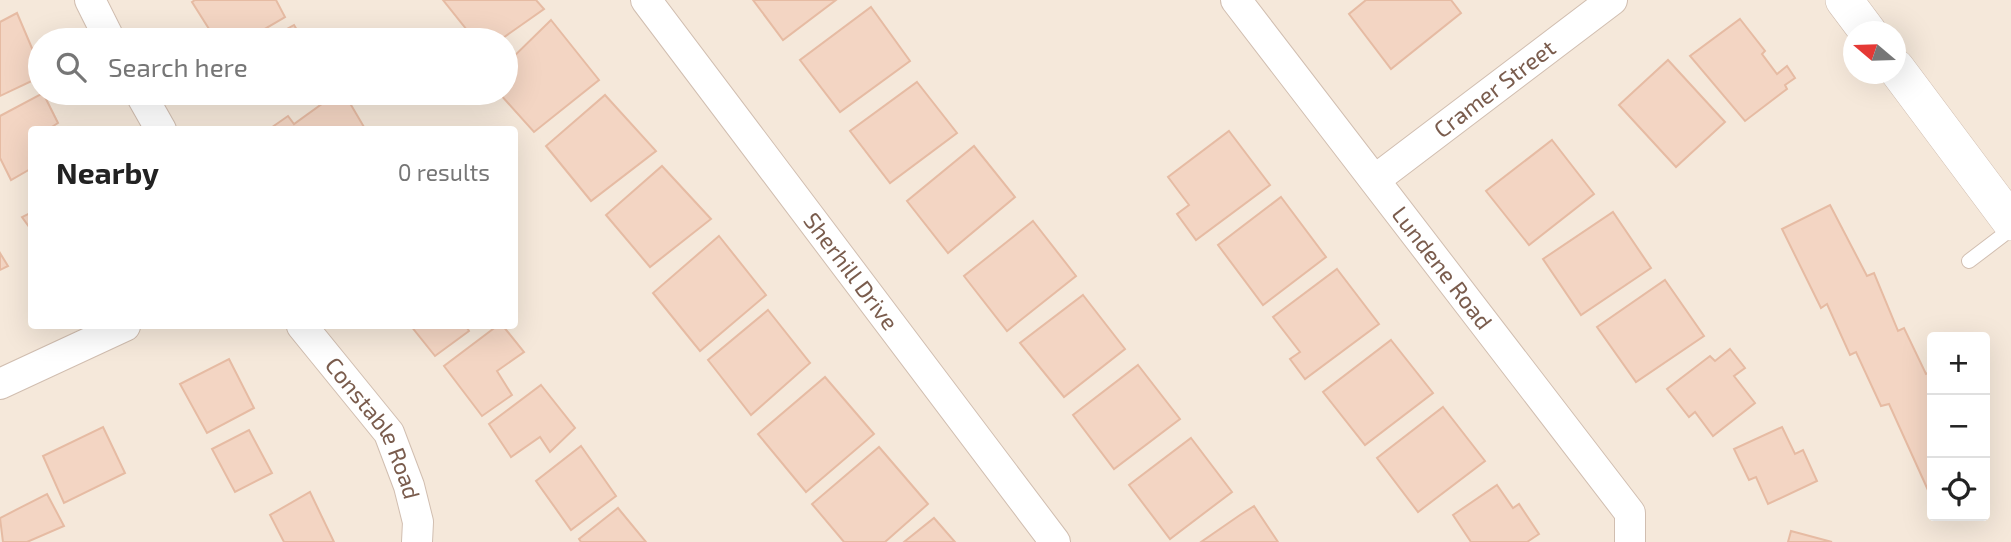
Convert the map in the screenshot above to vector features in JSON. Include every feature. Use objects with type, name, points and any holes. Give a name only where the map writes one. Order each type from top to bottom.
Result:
[{"type":"street","points":[[90,0],[104,28]]},
{"type":"street","name":"Sherhill Drive","points":[[646,0],[1055,542]]},
{"type":"street","name":"Lundene Road","points":[[1236,0],[1630,513],[1630,542]]},
{"type":"street","name":"Cramer Street","points":[[1376,179],[1612,0]]},
{"type":"street","points":[[1844,0],[1860,21]]},
{"type":"street","points":[[1906,83],[2011,222]]},
{"type":"street","points":[[147,105],[159,126]]},
{"type":"street","points":[[0,384],[119,329]]},
{"type":"street","name":"Constable Road","points":[[304,329],[389,433],[409,486],[418,522],[417,542]]},
{"type":"lane","points":[[1969,261],[2011,229]]},
{"type":"shaded area","points":[[0,0],[2011,0],[2011,542],[0,542]]},
{"type":"building","points":[[276,0],[285,17],[266,28],[208,28],[192,2]]},
{"type":"building","points":[[443,0],[536,0],[544,9],[517,28],[465,28]]},
{"type":"building","points":[[753,0],[836,0],[783,40]]},
{"type":"building","points":[[1366,0],[1451,0],[1461,13],[1391,69],[1349,14]]},
{"type":"building","points":[[871,7],[910,61],[840,112],[800,60]]},
{"type":"building","points":[[17,13],[28,39],[28,83],[0,96],[0,22]]},
{"type":"building","points":[[1740,19],[1765,51],[1762,54],[1777,74],[1787,66],[1795,78],[1785,85],[1787,89],[1745,121],[1690,56]]},
{"type":"building","points":[[551,20],[599,80],[534,132],[510,105],[518,105],[518,52]]},
{"type":"building","points":[[1668,60],[1725,122],[1676,167],[1619,105]]},
{"type":"building","points":[[917,82],[957,133],[890,183],[850,131]]},
{"type":"building","points":[[605,95],[656,151],[591,201],[546,146]]},
{"type":"building","points":[[28,101],[28,105],[49,105],[58,123],[53,126],[28,126],[28,170],[11,180],[0,158],[0,116]]},
{"type":"building","points":[[320,105],[351,105],[363,126],[274,126],[288,116],[294,124]]},
{"type":"building","points":[[1229,131],[1270,185],[1196,240],[1177,214],[1189,205],[1168,177]]},
{"type":"building","points":[[1552,140],[1594,194],[1529,245],[1486,191]]},
{"type":"building","points":[[974,146],[1015,197],[948,253],[907,201]]},
{"type":"building","points":[[662,166],[711,219],[650,267],[606,215]]},
{"type":"building","points":[[1281,197],[1326,257],[1263,305],[1218,245]]},
{"type":"building","points":[[1830,205],[1867,276],[1874,273],[1898,331],[1904,328],[1927,374],[1927,488],[1889,404],[1881,406],[1856,352],[1850,355],[1827,304],[1821,308],[1782,229]]},
{"type":"building","points":[[1613,212],[1651,268],[1581,315],[1543,259]]},
{"type":"building","points":[[28,214],[28,225],[22,217]]},
{"type":"building","points":[[1033,221],[1076,276],[1007,331],[964,276]]},
{"type":"building","points":[[719,236],[766,295],[700,351],[653,293]]},
{"type":"building","points":[[0,253],[8,266],[0,270]]},
{"type":"building","points":[[1337,269],[1379,324],[1305,379],[1290,359],[1300,352],[1273,317]]},
{"type":"building","points":[[1665,280],[1704,336],[1636,382],[1597,327]]},
{"type":"building","points":[[1083,295],[1125,349],[1064,397],[1020,343]]},
{"type":"building","points":[[768,310],[810,363],[751,415],[708,360]]},
{"type":"building","points":[[413,329],[468,329],[469,331],[435,356]]},
{"type":"building","points":[[493,329],[505,329],[524,352],[497,371],[512,395],[482,416],[444,366]]},
{"type":"building","points":[[1391,340],[1433,393],[1365,445],[1323,392]]},
{"type":"building","points":[[1730,349],[1745,368],[1734,376],[1755,403],[1713,436],[1695,412],[1689,417],[1667,389],[1710,356],[1715,361]]},
{"type":"building","points":[[229,359],[254,408],[207,433],[180,384]]},
{"type":"building","points":[[1138,365],[1180,419],[1114,469],[1073,415]]},
{"type":"building","points":[[825,377],[874,434],[806,492],[758,434]]},
{"type":"building","points":[[541,385],[575,428],[550,452],[540,437],[511,457],[489,424]]},
{"type":"building","points":[[1443,407],[1485,461],[1418,512],[1377,458]]},
{"type":"building","points":[[103,427],[125,473],[64,503],[43,456]]},
{"type":"building","points":[[1782,427],[1795,454],[1803,450],[1817,481],[1768,504],[1756,477],[1749,480],[1734,449]]},
{"type":"building","points":[[249,430],[272,473],[235,492],[212,449]]},
{"type":"building","points":[[1191,438],[1232,492],[1170,539],[1129,485]]},
{"type":"building","points":[[581,446],[616,496],[571,530],[536,481]]},
{"type":"building","points":[[879,447],[928,504],[885,542],[844,542],[812,504]]},
{"type":"building","points":[[1497,485],[1513,508],[1519,504],[1539,534],[1527,542],[1471,542],[1453,515]]},
{"type":"building","points":[[310,492],[334,542],[284,542],[270,515]]},
{"type":"building","points":[[47,494],[64,526],[27,542],[3,542],[0,518]]},
{"type":"building","points":[[1254,506],[1278,542],[1201,542],[1240,515]]},
{"type":"building","points":[[618,508],[646,542],[581,542],[579,539]]},
{"type":"building","points":[[934,518],[955,542],[904,542]]},
{"type":"building","points":[[1791,531],[1832,542],[1788,542]]}]
